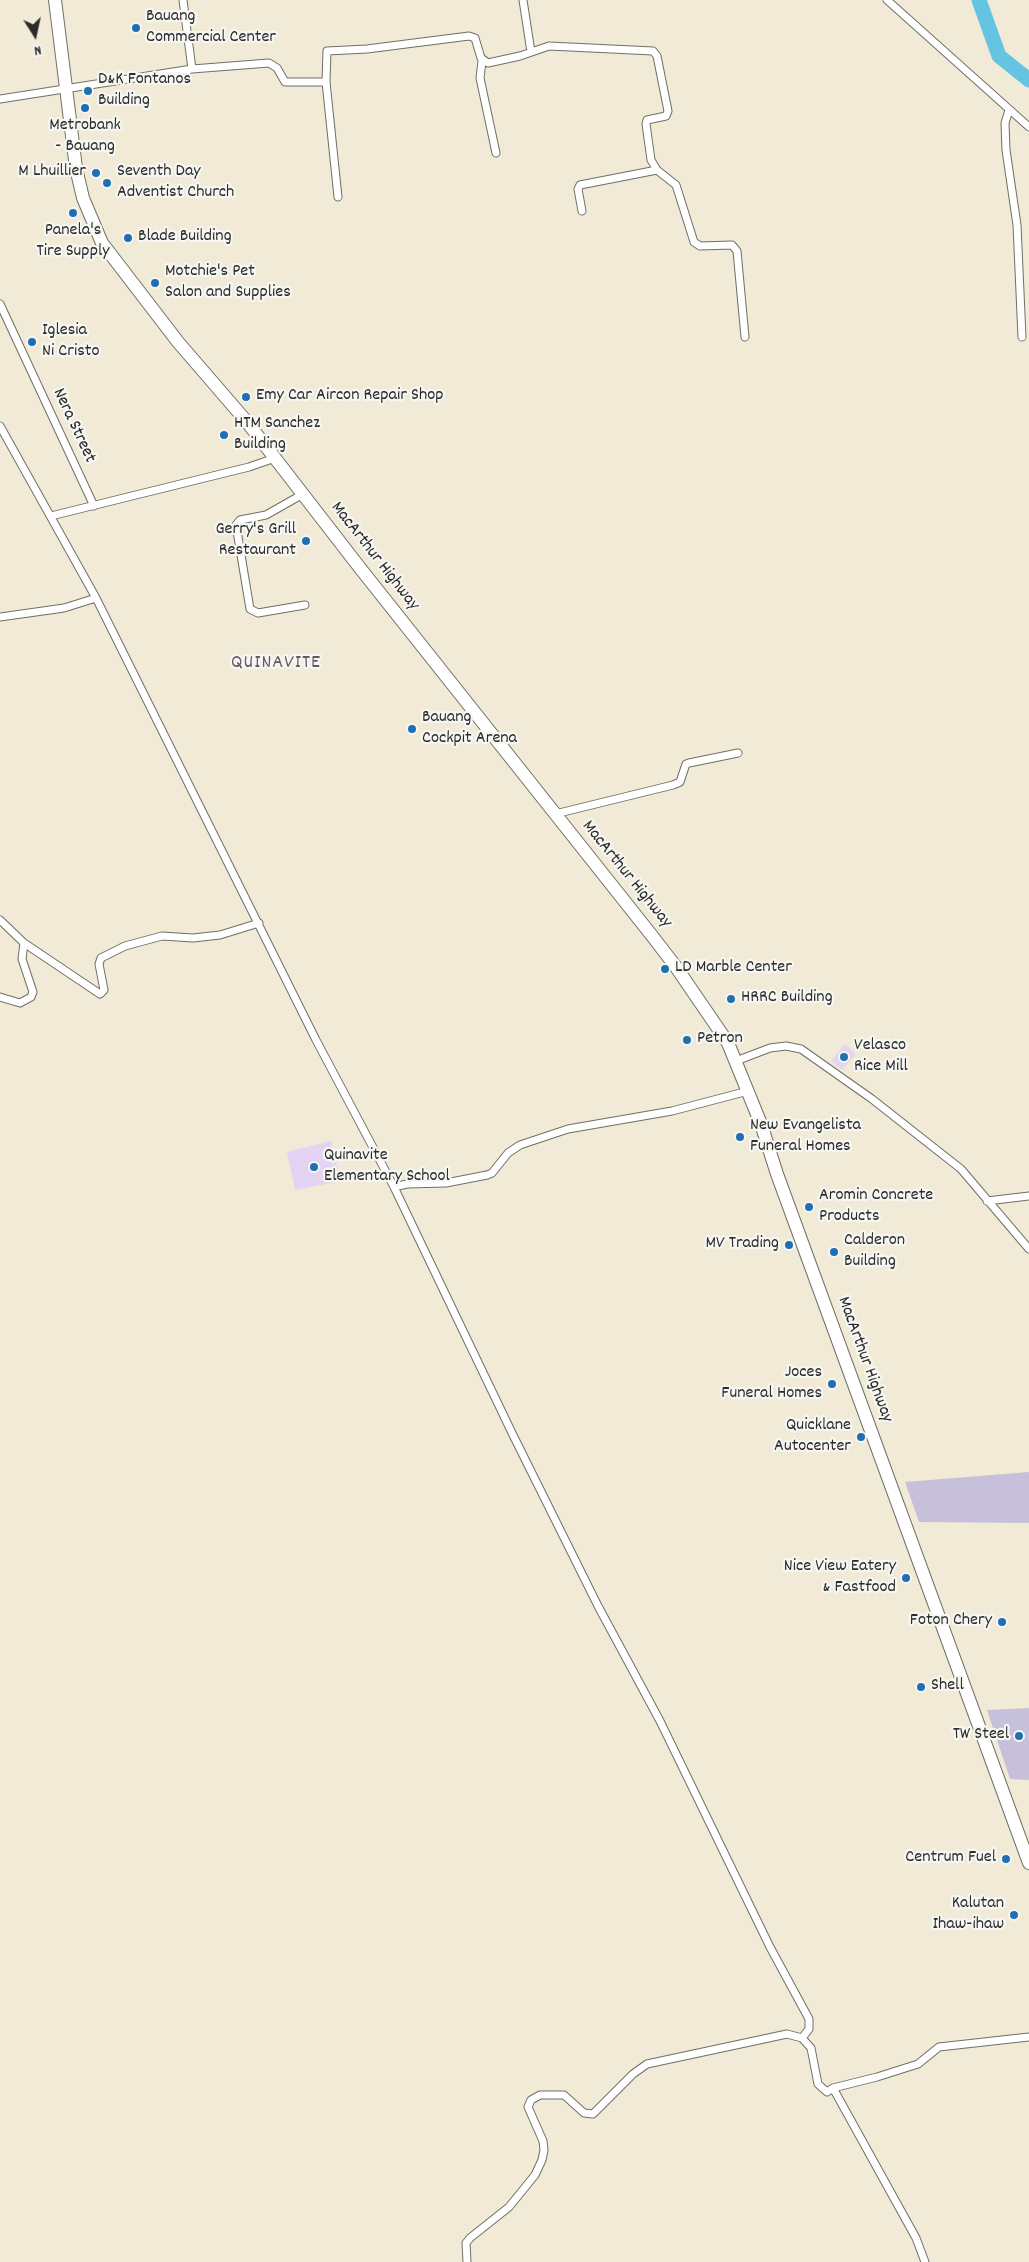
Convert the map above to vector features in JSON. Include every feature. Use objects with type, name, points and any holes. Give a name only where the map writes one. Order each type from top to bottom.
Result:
[{"type":"highway","name":"MacArthur Highway","points":[[56,0],[76,168],[83,198],[102,243],[178,342],[247,422],[676,967],[728,1043],[748,1091],[1029,1863]]},
{"type":"street","points":[[183,0],[192,69]]},
{"type":"street","points":[[523,0],[531,52]]},
{"type":"street","points":[[887,0],[1029,127]]},
{"type":"street","points":[[338,197],[326,82],[326,53],[330,50],[367,49],[473,36],[477,40],[482,61],[480,78],[496,153]]},
{"type":"street","points":[[482,61],[488,63],[549,46],[647,50],[656,53],[668,110],[666,116],[647,120],[651,160],[657,170],[676,185],[694,242],[700,246],[732,245],[737,251],[745,337]]},
{"type":"street","points":[[0,99],[192,69],[269,63],[277,68],[285,82],[326,82]]},
{"type":"street","points":[[1009,110],[1005,123],[1006,150],[1017,225],[1022,337]]},
{"type":"street","points":[[582,211],[578,189],[580,186],[657,170]]},
{"type":"street","name":"Nera Street","points":[[0,304],[94,506]]},
{"type":"street","points":[[0,426],[96,598],[316,1040],[394,1187],[556,1520],[660,1721],[770,1947],[809,2019],[809,2029],[802,2038]]},
{"type":"street","points":[[51,516],[249,467],[274,458]]},
{"type":"street","points":[[303,494],[266,515],[240,520],[236,525],[250,609],[258,613],[305,605]]},
{"type":"street","points":[[0,617],[64,608],[96,598]]},
{"type":"street","points":[[555,814],[673,785],[680,782],[686,764],[738,753]]},
{"type":"street","points":[[0,920],[24,943],[102,994],[104,990],[98,964],[101,958],[125,946],[162,936],[194,938],[220,936],[259,924]]},
{"type":"street","points":[[0,997],[20,1003],[31,997],[33,992],[22,958],[24,943]]},
{"type":"street","points":[[736,1061],[770,1048],[786,1046],[800,1049],[872,1099],[961,1169],[1029,1249]]},
{"type":"street","points":[[394,1187],[407,1184],[446,1183],[487,1175],[492,1173],[508,1153],[520,1146],[568,1129],[672,1111],[748,1091]]},
{"type":"street","points":[[987,1201],[1029,1196]]},
{"type":"street","points":[[468,2262],[466,2244],[470,2238],[509,2207],[535,2175],[542,2160],[543,2141],[528,2106],[534,2098],[549,2094],[564,2095],[584,2113],[594,2114],[633,2074],[647,2064],[787,2034],[802,2038],[811,2048],[818,2084],[825,2091],[891,2074],[918,2064],[939,2047],[1029,2037]]},
{"type":"street","points":[[832,2088],[916,2238],[925,2262]]},
{"type":"shaded area","name":"Velasco Rice Mill","points":[[845,1044],[856,1054],[842,1070],[831,1061]]},
{"type":"shaded area","name":"Quinavite Elementary School","points":[[331,1141],[341,1181],[295,1190],[287,1152]]},
{"type":"shaded area","points":[[1029,1472],[1029,1523],[919,1522],[905,1482]]},
{"type":"shaded area","points":[[1029,1708],[1029,1780],[1010,1779],[987,1710]]},
{"type":"waterway","points":[[979,0],[999,56],[1029,80]]},
{"type":"place","name":"Bauang Commercial Center","points":[[136,28]]},
{"type":"place","name":"D&K Fontanos Building","points":[[88,91]]},
{"type":"place","name":"Metrobank - Bauang","points":[[85,108]]},
{"type":"place","name":"M Lhuillier","points":[[96,173]]},
{"type":"place","name":"Seventh Day Adventist Church","points":[[107,183]]},
{"type":"place","name":"Panela's Tire Supply","points":[[73,213]]},
{"type":"place","name":"Blade Building","points":[[128,238]]},
{"type":"place","name":"Motchie's Pet Salon and Supplies","points":[[155,283]]},
{"type":"place","name":"Iglesia Ni Cristo","points":[[32,342]]},
{"type":"place","name":"Emy Car Aircon Repair Shop","points":[[246,397]]},
{"type":"place","name":"HTM Sanchez Building","points":[[224,435]]},
{"type":"place","name":"Gerry's Grill Restaurant","points":[[306,541]]},
{"type":"place","name":"Bauang Cockpit Arena","points":[[412,729]]},
{"type":"place","name":"LD Marble Center","points":[[665,969]]},
{"type":"place","name":"HRRC Building","points":[[731,999]]},
{"type":"place","name":"Petron","points":[[687,1040]]},
{"type":"place","name":"Velasco Rice Mill","points":[[844,1057]]},
{"type":"place","name":"New Evangelista Funeral Homes","points":[[740,1137]]},
{"type":"place","name":"Quinavite Elementary School","points":[[314,1167]]},
{"type":"place","name":"Aromin Concrete Products","points":[[809,1207]]},
{"type":"place","name":"MV Trading","points":[[789,1245]]},
{"type":"place","name":"Calderon Building","points":[[834,1252]]},
{"type":"place","name":"Joces Funeral Homes","points":[[832,1384]]},
{"type":"place","name":"Quicklane Autocenter","points":[[861,1437]]},
{"type":"place","name":"Nice View Eatery & Fastfood","points":[[906,1578]]},
{"type":"place","name":"Foton Chery","points":[[1002,1622]]},
{"type":"place","name":"Shell","points":[[921,1687]]},
{"type":"place","name":"TW Steel","points":[[1019,1736]]},
{"type":"place","name":"Centrum Fuel","points":[[1006,1859]]},
{"type":"place","name":"Kalutan Ihaw-ihaw","points":[[1014,1915]]},
{"type":"district","name":"QUINAVITE","points":[[276,664]]}]
